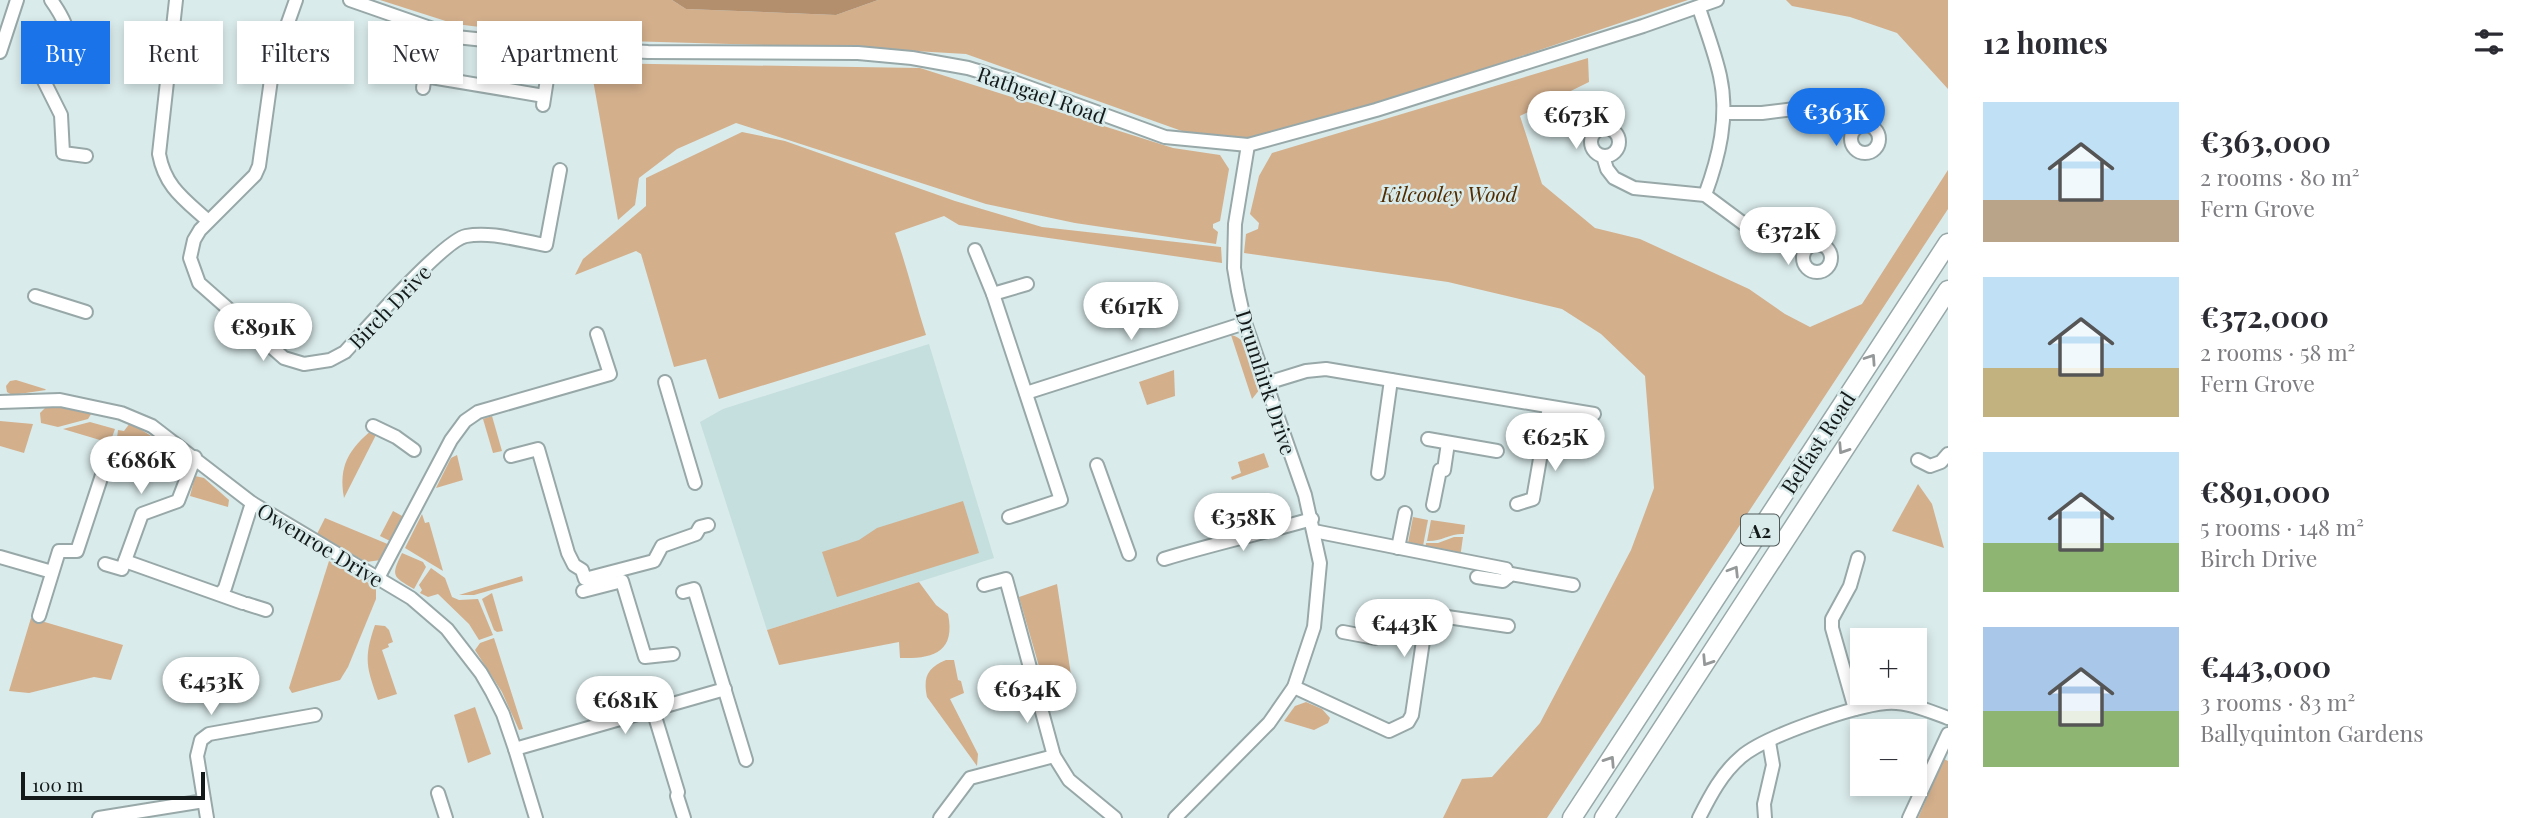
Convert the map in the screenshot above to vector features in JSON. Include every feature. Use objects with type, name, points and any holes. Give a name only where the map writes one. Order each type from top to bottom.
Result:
[{"type":"highway","name":"Belfast Road","points":[[1572,818],[1948,243]]},
{"type":"highway","name":"Belfast Road","points":[[1604,818],[1948,290]]},
{"type":"street","points":[[0,52],[17,0]]},
{"type":"street","points":[[51,0],[65,20],[68,38],[63,54],[43,78],[61,115],[63,153],[86,156]]},
{"type":"street","points":[[176,0],[159,154],[162,172],[169,185],[208,221]]},
{"type":"street","name":"Birch Drive","points":[[296,0],[273,65],[259,166],[255,175],[200,230],[191,249],[192,269],[199,282],[276,353],[304,364],[330,360],[345,352],[433,260],[458,238],[468,235],[496,236],[546,245],[560,170]]},
{"type":"street","name":"Rathgael Road","points":[[350,0],[456,37],[477,39]]},
{"type":"street","name":"Rathgael Road","points":[[642,52],[858,53],[912,58],[968,68],[1014,82],[1166,137],[1248,145],[1376,110],[1717,0]]},
{"type":"street","points":[[1699,8],[1721,77],[1724,113],[1715,168],[1704,195]]},
{"type":"street","points":[[437,84],[543,101],[546,84]]},
{"type":"street","points":[[1724,113],[1762,113],[1819,106],[1842,114],[1856,128]]},
{"type":"street","name":"Drumhirk Drive","points":[[1175,818],[1269,723],[1294,687],[1314,627],[1320,563],[1313,525],[1245,323],[1238,291],[1234,257],[1236,215],[1248,145]]},
{"type":"street","points":[[1603,156],[1607,169],[1614,178],[1634,188],[1704,195],[1748,227],[1807,248]]},
{"type":"street","points":[[975,250],[983,265],[1061,500],[1009,517]]},
{"type":"street","points":[[993,295],[1027,284]]},
{"type":"street","points":[[35,296],[86,312]]},
{"type":"street","points":[[1026,393],[1245,323]]},
{"type":"street","points":[[378,578],[451,440],[465,421],[478,412],[610,374],[597,334]]},
{"type":"street","points":[[1267,383],[1306,371],[1326,369],[1594,414]]},
{"type":"street","points":[[1378,472],[1391,380]]},
{"type":"street","points":[[666,382],[695,483]]},
{"type":"street","name":"Owenroe Drive","points":[[0,402],[60,400],[121,413],[152,426],[252,503],[411,598],[447,629],[492,692],[515,750],[536,818]]},
{"type":"street","points":[[1517,504],[1533,499],[1549,407]]},
{"type":"street","points":[[373,426],[414,450]]},
{"type":"street","points":[[1428,439],[1497,451]]},
{"type":"street","points":[[1433,505],[1440,470],[1444,470],[1448,443]]},
{"type":"street","points":[[511,456],[538,449],[568,553],[574,565],[582,570],[585,579],[654,561],[662,546],[696,534],[700,527],[708,525]]},
{"type":"street","points":[[1918,460],[1930,466],[1941,462],[1948,454]]},
{"type":"street","points":[[105,564],[122,569],[142,514],[178,500],[195,457]]},
{"type":"street","points":[[1097,465],[1129,554]]},
{"type":"street","points":[[39,616],[59,551],[77,551],[102,475]]},
{"type":"street","points":[[220,594],[225,588],[252,503]]},
{"type":"street","points":[[1398,548],[1405,513]]},
{"type":"street","points":[[1164,559],[1238,537],[1313,525],[1398,548],[1507,569],[1508,577]]},
{"type":"street","points":[[0,557],[52,572]]},
{"type":"street","points":[[1855,709],[1832,628],[1832,619],[1850,586],[1858,558]]},
{"type":"street","points":[[125,561],[267,610]]},
{"type":"street","points":[[1477,577],[1503,581],[1511,574],[1573,585]]},
{"type":"street","points":[[984,585],[1006,579],[1054,756],[1069,780],[1115,818]]},
{"type":"street","points":[[583,591],[622,580],[640,659],[673,654]]},
{"type":"street","points":[[683,592],[694,589],[746,760]]},
{"type":"street","points":[[1294,687],[1389,731],[1408,722],[1412,715],[1427,614],[1508,626]]},
{"type":"street","points":[[1343,632],[1375,638]]},
{"type":"street","points":[[515,750],[725,689]]},
{"type":"street","points":[[1699,818],[1715,787],[1742,756],[1792,730],[1855,709],[1888,703],[1920,708],[1948,718]]},
{"type":"street","points":[[653,710],[684,818]]},
{"type":"street","points":[[207,818],[197,756],[201,740],[209,734],[315,715]]},
{"type":"street","points":[[1909,818],[1948,734]]},
{"type":"street","points":[[1765,818],[1764,804],[1773,765],[1769,742]]},
{"type":"street","points":[[940,818],[970,778],[1054,756]]},
{"type":"street","points":[[438,793],[446,818]]},
{"type":"street","points":[[99,818],[204,801]]},
{"type":"shaded area","points":[[672,0],[878,0],[836,15],[686,9]]},
{"type":"shaded area","points":[[929,344],[994,558],[767,630],[700,422],[723,409]]},
{"type":"green space","points":[[380,0],[672,0],[686,9],[836,15],[878,0],[1688,0],[1373,106],[1252,139],[1193,135],[966,54],[642,42],[642,21],[477,21],[477,27],[463,25],[463,21],[446,21]]},
{"type":"green space","points":[[1786,0],[1948,0],[1948,89],[1897,33],[1850,17],[1792,6]]},
{"type":"green space","name":"Kilcooley Wood","points":[[1588,58],[1589,82],[1520,116],[1542,184],[1595,228],[1640,239],[1749,289],[1785,314],[1810,327],[1862,304],[1948,170],[1948,209],[1547,818],[1443,818],[1462,779],[1492,777],[1540,723],[1631,550],[1654,488],[1645,376],[1601,334],[1562,309],[1448,282],[1244,253],[1246,234],[1258,229],[1259,223],[1250,214],[1259,176],[1272,153]]},
{"type":"green space","points":[[642,64],[920,68],[1173,148],[1220,155],[1229,169],[1220,221],[1213,224],[1213,228],[1218,232],[1216,244],[1075,223],[986,204],[736,123],[677,149],[639,178],[635,205],[618,220],[594,84],[642,84]]},
{"type":"green space","points":[[742,132],[785,141],[955,201],[1042,227],[1221,247],[1222,263],[959,225],[944,216],[895,233],[926,335],[719,399],[706,359],[674,367],[641,254],[636,251],[575,275],[583,259],[646,206],[646,178]]},
{"type":"green space","points":[[1231,335],[1244,343],[1252,357],[1260,389],[1252,399]]},
{"type":"green space","points":[[1174,370],[1175,396],[1147,405],[1139,382]]},
{"type":"green space","points":[[16,380],[46,390],[12,395],[7,392],[6,386],[10,381]]},
{"type":"green space","points":[[48,405],[93,411],[88,419],[58,427],[41,423],[40,413]]},
{"type":"green space","points":[[492,416],[502,451],[493,453],[483,419]]},
{"type":"green space","points":[[0,421],[33,424],[24,453],[0,446]]},
{"type":"green space","points":[[90,422],[115,429],[110,443],[63,429]]},
{"type":"green space","points":[[130,423],[184,456],[187,463],[120,442],[117,438],[118,430],[124,431]]},
{"type":"green space","points":[[373,429],[378,431],[344,498],[343,477],[347,459]]},
{"type":"green space","points":[[1264,453],[1269,467],[1232,480],[1231,477],[1241,473],[1238,462]]},
{"type":"green space","points":[[457,455],[463,480],[436,488],[451,458]]},
{"type":"green space","points":[[195,476],[204,478],[229,500],[228,507],[190,496]]},
{"type":"green space","points":[[1918,484],[1932,504],[1944,548],[1892,531]]},
{"type":"green space","points":[[963,501],[979,553],[837,597],[822,552],[859,540],[877,528]]},
{"type":"green space","points":[[393,511],[404,517],[392,542],[380,536]]},
{"type":"green space","points":[[422,514],[425,523],[429,522],[443,571],[405,548]]},
{"type":"green space","points":[[1413,517],[1428,520],[1422,551],[1407,548]]},
{"type":"green space","points":[[325,518],[390,545],[381,560],[366,562],[317,534]]},
{"type":"green space","points":[[1431,520],[1465,525],[1464,534],[1427,541]]},
{"type":"green space","points":[[1454,537],[1463,537],[1460,558],[1425,551],[1426,543],[1438,543]]},
{"type":"green space","points":[[402,553],[423,562],[426,567],[414,589],[396,575],[396,566]]},
{"type":"green space","points":[[329,561],[376,587],[376,599],[340,680],[292,693],[289,688]]},
{"type":"green space","points":[[431,568],[445,578],[452,597],[459,600],[478,599],[493,635],[479,640],[469,624],[438,594],[428,597],[420,593],[422,590],[419,585]]},
{"type":"green space","points":[[522,576],[523,581],[474,595],[459,595]]},
{"type":"green space","points":[[919,582],[936,605],[948,614],[948,637],[939,651],[922,657],[900,658],[899,642],[779,665],[767,630]]},
{"type":"green space","points":[[1057,584],[1073,688],[1047,694],[1019,597]]},
{"type":"green space","points":[[492,593],[503,631],[494,630],[482,599]]},
{"type":"green space","points":[[31,618],[123,645],[111,680],[94,677],[29,693],[9,691]]},
{"type":"green space","points":[[375,625],[385,626],[393,642],[382,650],[397,694],[378,700],[368,663]]},
{"type":"green space","points":[[494,638],[523,729],[519,730],[502,692],[475,650],[480,643]]},
{"type":"green space","points":[[946,660],[954,660],[958,680],[961,681],[964,693],[950,699],[978,754],[977,766],[927,697],[928,674],[934,666]]},
{"type":"green space","points":[[1306,702],[1322,709],[1330,718],[1328,723],[1314,730],[1284,721],[1295,706]]},
{"type":"green space","points":[[475,707],[491,754],[468,763],[454,715]]},
{"type":"green space","points":[[1944,759],[1948,761],[1948,818],[1918,818]]}]
